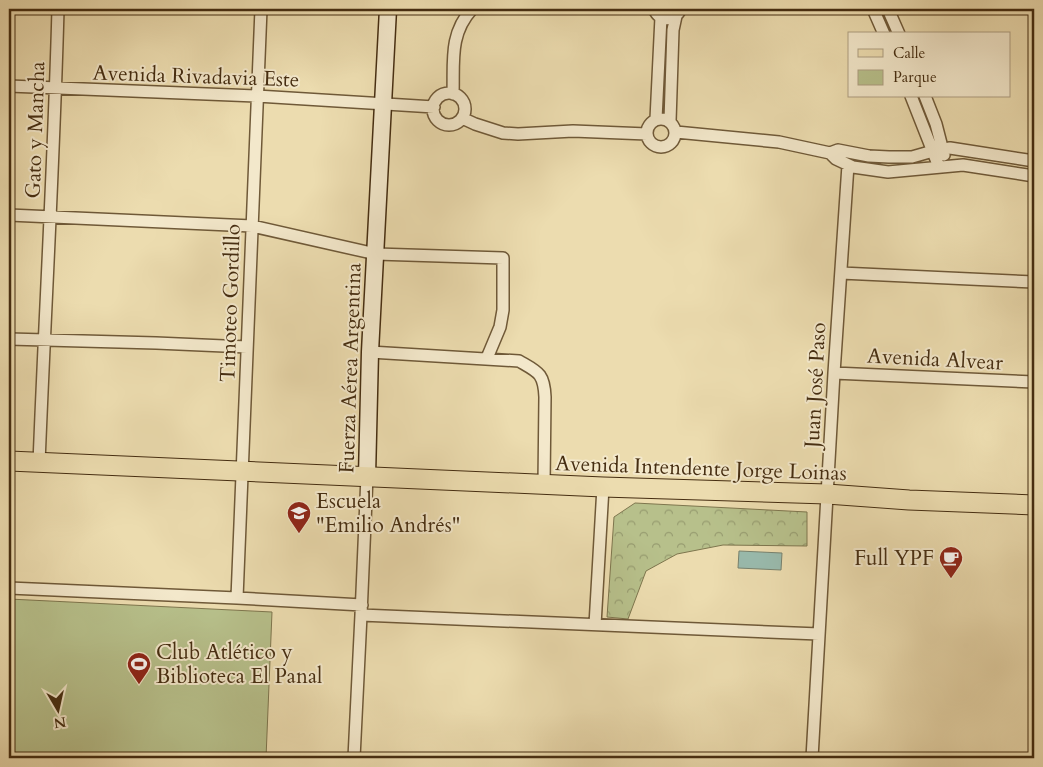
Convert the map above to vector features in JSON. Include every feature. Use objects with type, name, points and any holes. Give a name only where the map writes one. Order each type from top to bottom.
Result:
[{"type":"main road","name":"Avenida Intendente Jorge Loinas","points":[[9,461],[603,487],[828,494],[909,500],[1034,505]]},
{"type":"street","name":"Gato y Mancha","points":[[39,463],[51,217],[58,9]]},
{"type":"street","name":"Timoteo Gordillo","points":[[237,598],[261,9]]},
{"type":"street","name":"Fuerza Aérea Argentina","points":[[354,758],[362,610],[370,352],[388,9]]},
{"type":"street","points":[[453,94],[455,41],[458,28],[472,9]]},
{"type":"street","points":[[873,9],[883,32]]},
{"type":"street","points":[[888,9],[898,32]]},
{"type":"street","points":[[657,13],[666,19],[678,13]]},
{"type":"street","points":[[656,119],[657,13]]},
{"type":"street","points":[[670,121],[673,30],[678,13]]},
{"type":"street","name":"Avenida Rivadavia Este","points":[[9,86],[257,96],[434,106]]},
{"type":"street","points":[[448,93],[453,94],[464,103],[464,113],[459,122],[449,125],[444,124],[436,117],[434,106],[438,98],[448,93]]},
{"type":"street","points":[[912,98],[938,150],[943,167]]},
{"type":"street","points":[[926,98],[936,124],[938,150]]},
{"type":"street","points":[[462,118],[503,133],[573,131],[647,134]]},
{"type":"street","points":[[661,118],[670,121],[676,132],[673,142],[665,147],[655,146],[651,143],[647,134],[649,125],[656,119],[661,118]]},
{"type":"street","points":[[676,132],[779,142],[830,153],[838,150],[869,156],[912,157],[950,148],[1034,162]]},
{"type":"street","points":[[830,153],[836,159],[853,167],[888,172],[963,165],[1034,176]]},
{"type":"street","name":"Juan José Paso","points":[[812,758],[848,164]]},
{"type":"street","points":[[9,215],[252,226],[376,254],[503,258],[504,310],[500,327],[486,358]]},
{"type":"street","points":[[841,273],[1034,282]]},
{"type":"street","points":[[9,339],[247,347]]},
{"type":"street","points":[[370,352],[519,361],[538,372],[544,384],[545,397],[544,484]]},
{"type":"street","name":"Avenida Alvear","points":[[834,373],[1034,382]]},
{"type":"street","points":[[595,624],[603,487]]},
{"type":"street","points":[[9,588],[237,598],[362,610],[595,624],[819,634]]},
{"type":"green space","points":[[635,503],[807,512],[807,546],[723,545],[677,554],[646,571],[628,619],[607,617],[614,517]]},
{"type":"green space","name":"Club Atlético y Biblioteca El Panal","points":[[9,599],[272,612],[266,758],[9,758]]},
{"type":"shaded area","points":[[739,551],[782,553],[781,570],[738,568]]},
{"type":"place","name":"Escuela \"Emilio Andrés\"","points":[[299,534]]},
{"type":"place","name":"Full YPF","points":[[951,579]]},
{"type":"place","name":"Club Atlético y Biblioteca El Panal","points":[[139,685]]}]
